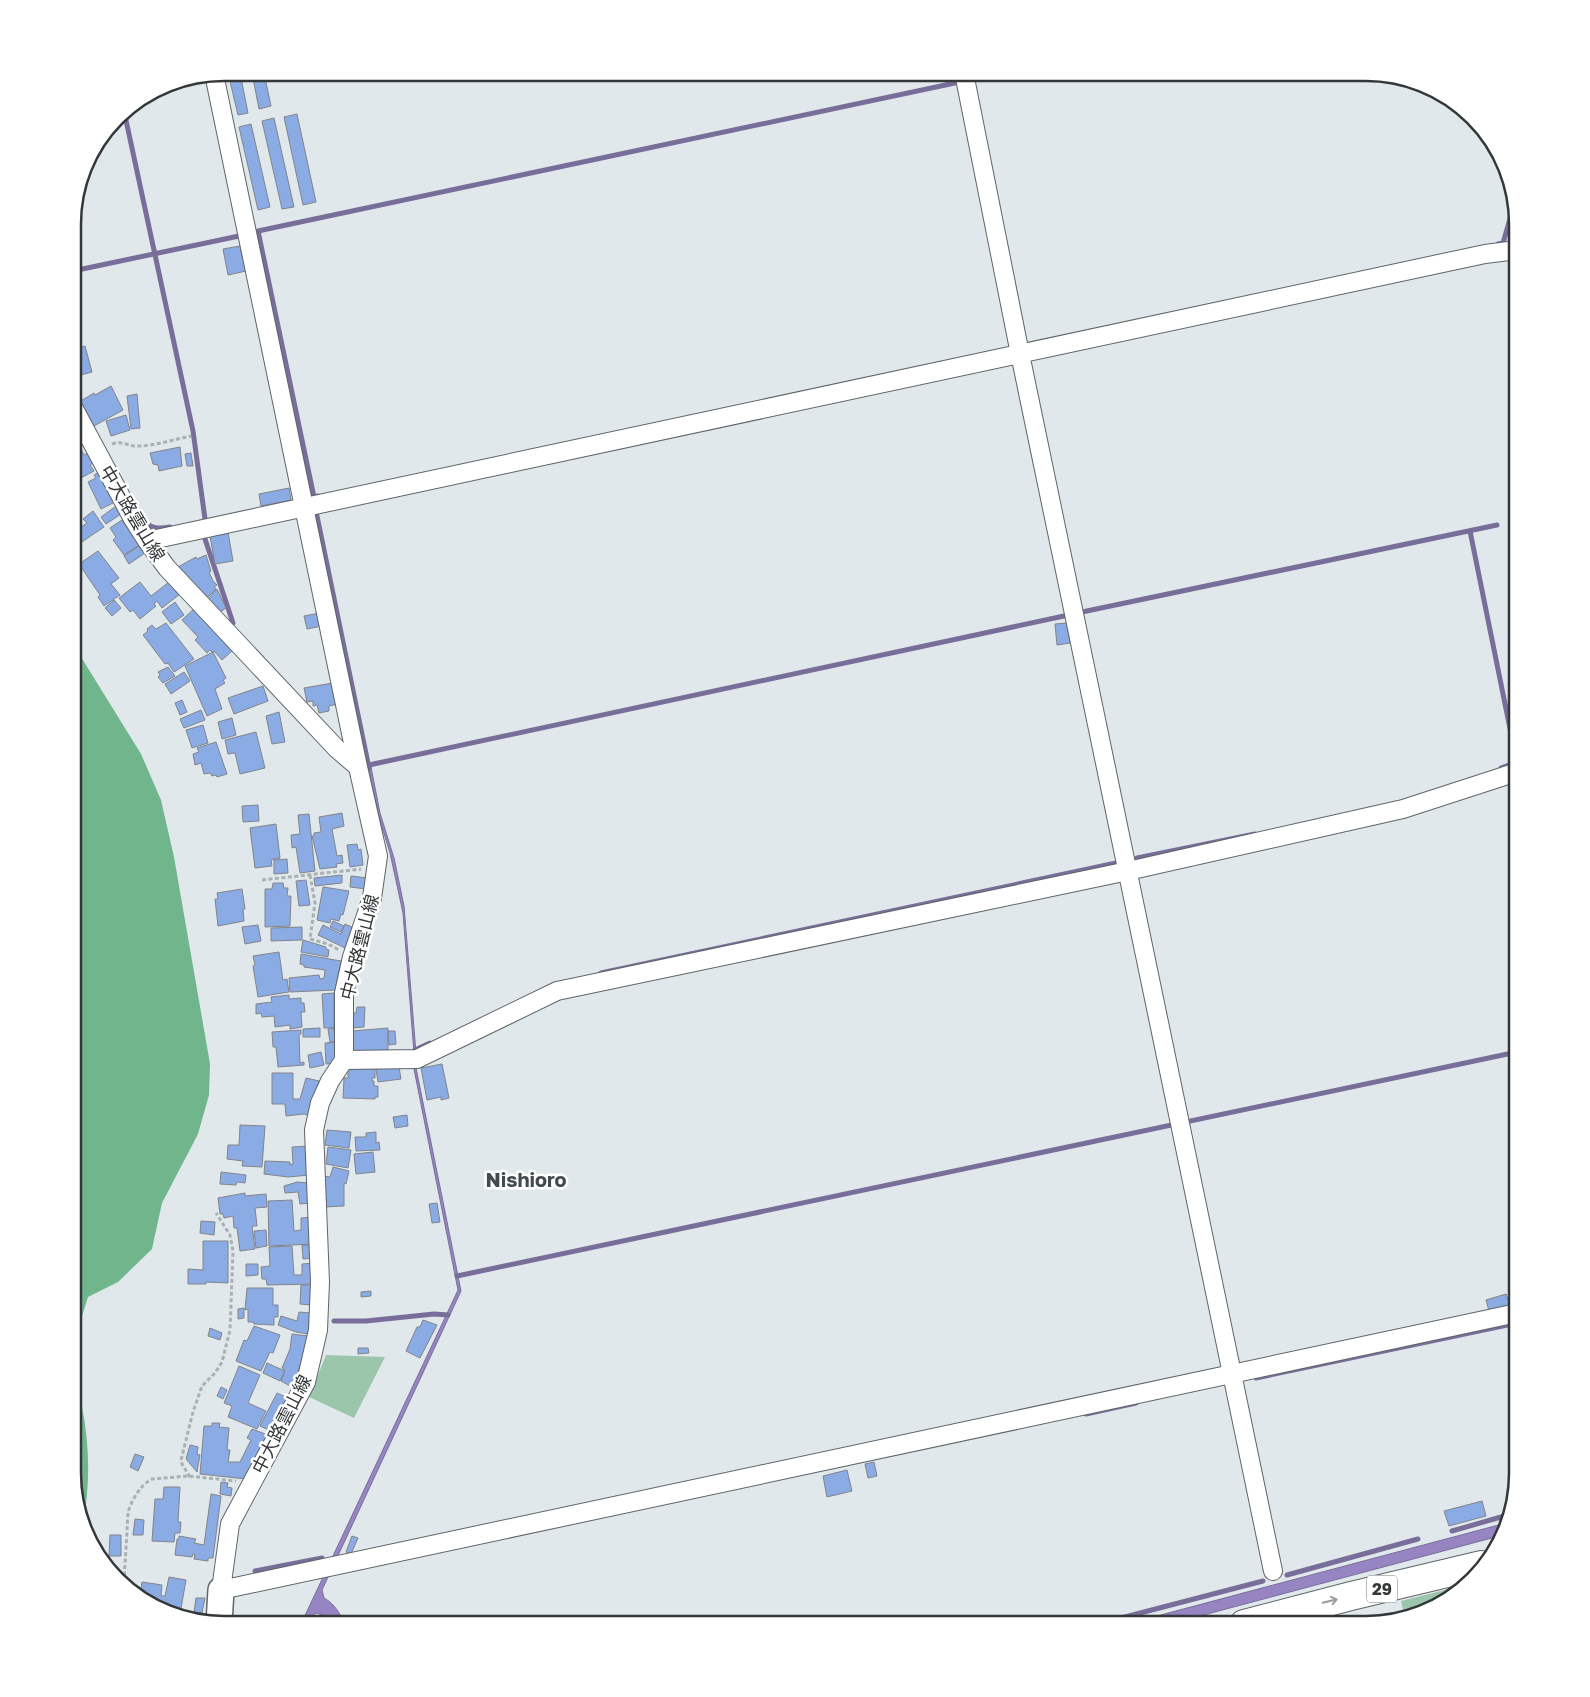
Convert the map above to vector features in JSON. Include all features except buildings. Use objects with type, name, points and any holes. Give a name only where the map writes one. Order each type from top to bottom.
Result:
[{"type":"highway","name":"29","points":[[1295,1616],[1473,1567]]},
{"type":"street","points":[[216,82],[358,767]]},
{"type":"street","points":[[966,82],[1020,354],[1274,1571]]},
{"type":"street","points":[[147,541],[1486,254],[1509,251]]},
{"type":"street","name":"中大路雲山線","points":[[82,425],[147,541],[166,568],[330,742],[358,767],[378,856],[372,898],[352,957],[344,993],[344,1060],[330,1081],[320,1103],[314,1130],[320,1282],[318,1330],[306,1382],[230,1524],[220,1616]]},
{"type":"street","points":[[344,1060],[417,1059],[557,991],[1128,871],[1403,809],[1509,775]]},
{"type":"street","points":[[221,1590],[1509,1315]]},
{"type":"path","points":[[110,445],[122,442],[138,447],[191,436]]},
{"type":"path","points":[[262,880],[375,867]]},
{"type":"path","points":[[310,874],[315,904],[310,939],[328,944],[352,957]]},
{"type":"path","points":[[190,1477],[181,1460],[192,1412],[202,1386],[215,1373],[222,1362],[230,1330],[233,1251],[230,1235],[216,1213]]},
{"type":"path","points":[[124,1574],[129,1506],[142,1486],[152,1479],[190,1477],[251,1483]]},
{"type":"green space","points":[[82,658],[141,754],[161,800],[174,857],[210,1064],[209,1095],[198,1134],[162,1203],[152,1249],[118,1282],[88,1297],[81,1319]]},
{"type":"green space","points":[[326,1355],[385,1357],[354,1418],[309,1397]]},
{"type":"green space","points":[[81,1404],[88,1451],[86,1507],[82,1492],[81,1473]]},
{"type":"green space","points":[[1448,1589],[1437,1597],[1412,1608],[1403,1610],[1401,1601]]},
{"type":"shaded area","points":[[368,765],[371,767],[380,813],[394,858],[404,906],[416,1053],[414,1053],[403,913],[390,853],[378,814]]},
{"type":"shaded area","points":[[416,1068],[461,1291],[322,1590],[324,1598],[334,1606],[341,1616],[324,1616],[317,1613],[305,1616],[458,1290],[414,1069]]},
{"type":"shaded area","points":[[1499,1525],[1493,1538],[1200,1616],[1157,1616]]},
{"type":"waterway","points":[[318,496],[314,497],[258,231],[960,82]]},
{"type":"waterway","points":[[126,121],[193,431],[205,519]]},
{"type":"waterway","points":[[1498,244],[1503,243],[1509,223]]},
{"type":"waterway","points":[[82,269],[239,236]]},
{"type":"waterway","points":[[136,507],[149,525],[157,528],[170,527]]},
{"type":"waterway","points":[[317,516],[369,768]]},
{"type":"waterway","points":[[1082,612],[1497,525]]},
{"type":"waterway","points":[[1470,531],[1509,724]]},
{"type":"waterway","points":[[204,536],[233,623]]},
{"type":"waterway","points":[[369,765],[1064,616]]},
{"type":"waterway","points":[[1501,768],[1509,765]]},
{"type":"waterway","points":[[1137,858],[1255,834]]},
{"type":"waterway","points":[[601,973],[1116,863]]},
{"type":"waterway","points":[[415,1050],[430,1043]]},
{"type":"waterway","points":[[457,1276],[1509,1054]]},
{"type":"waterway","points":[[334,1321],[366,1321],[434,1314],[448,1315]]},
{"type":"waterway","points":[[1256,1378],[1509,1325]]},
{"type":"waterway","points":[[1086,1414],[1136,1403]]},
{"type":"waterway","points":[[1452,1531],[1502,1517]]},
{"type":"waterway","points":[[1287,1575],[1418,1539]]},
{"type":"waterway","points":[[255,1571],[322,1558]]},
{"type":"waterway","points":[[1129,1616],[1263,1581]]},
{"type":"district","name":"Nishioro","points":[[526,1179]]}]
